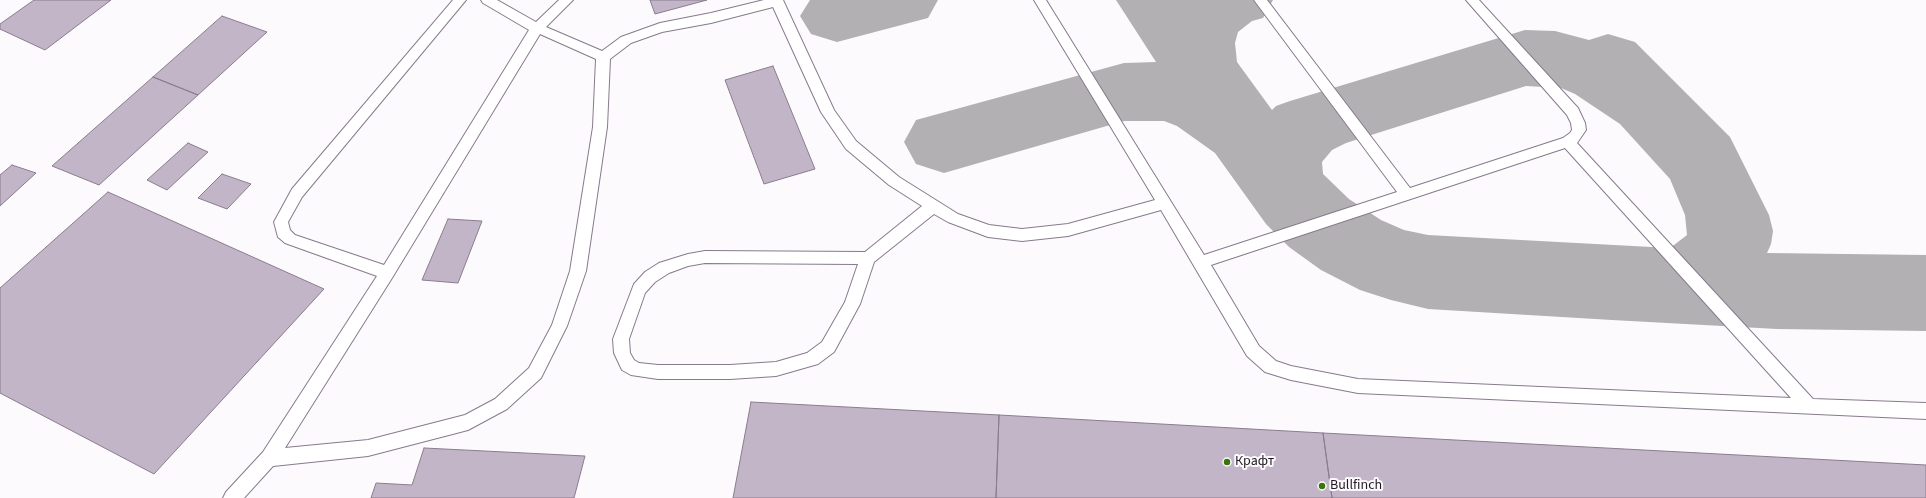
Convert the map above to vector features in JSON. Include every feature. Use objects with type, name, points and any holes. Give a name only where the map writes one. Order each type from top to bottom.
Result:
[{"type":"lane","points":[[387,273],[290,239],[283,233],[282,222],[297,193],[460,0]]},
{"type":"lane","points":[[487,0],[537,28],[603,57]]},
{"type":"lane","points":[[232,498],[269,458],[387,273],[537,28],[567,0]]},
{"type":"lane","points":[[603,57],[626,40],[660,28],[712,18],[776,0],[828,112],[851,145],[894,181],[953,218],[988,231],[1022,235],[1068,230],[1164,203]]},
{"type":"lane","points":[[1040,0],[1201,262],[1253,351],[1270,367],[1291,373],[1358,386],[1926,411]]},
{"type":"lane","points":[[1260,0],[1407,195]]},
{"type":"lane","points":[[1201,262],[1568,142],[1575,137],[1579,130],[1578,122],[1573,112],[1472,0]]},
{"type":"lane","points":[[269,458],[368,448],[468,422],[501,404],[535,373],[559,326],[578,271],[600,126],[603,57]]},
{"type":"lane","points":[[1568,142],[1808,406]]},
{"type":"lane","points":[[868,258],[705,257],[688,260],[664,268],[650,277],[639,289],[621,338],[622,353],[628,365],[638,370],[658,372],[730,372],[776,369],[812,359],[828,347],[852,304],[868,258],[933,206]]},
{"type":"building","points":[[34,0],[111,0],[45,50],[0,29],[0,24]]},
{"type":"building","points":[[650,0],[707,0],[655,14]]},
{"type":"building","points":[[222,16],[267,32],[198,95],[153,77]]},
{"type":"building","points":[[773,66],[815,169],[764,184],[725,80]]},
{"type":"building","points":[[153,77],[198,95],[99,185],[52,166]]},
{"type":"building","points":[[188,143],[208,152],[167,190],[147,180]]},
{"type":"building","points":[[12,165],[36,173],[0,206],[0,175]]},
{"type":"building","points":[[222,174],[251,184],[227,209],[198,198]]},
{"type":"building","points":[[108,192],[324,289],[154,474],[0,393],[0,288]]},
{"type":"building","points":[[448,219],[482,221],[458,283],[422,280]]},
{"type":"building","points":[[751,402],[999,415],[996,498],[733,498]]},
{"type":"building","points":[[999,415],[1323,433],[1332,498],[996,498]]},
{"type":"building","points":[[1323,433],[1926,465],[1926,498],[1332,498]]},
{"type":"building","points":[[424,448],[585,456],[574,498],[371,498],[376,483],[412,485]]},
{"type":"taxiway","points":[[837,16],[902,0]]},
{"type":"taxiway","points":[[1152,0],[1199,68]]},
{"type":"taxiway","points":[[1199,68],[1198,43],[1203,25],[1209,16],[1226,3],[1237,0]]},
{"type":"taxiway","points":[[1282,183],[1281,160],[1284,151],[1304,128],[1318,122],[1525,58],[1555,59],[1580,65],[1602,74],[1648,104]]},
{"type":"taxiway","points":[[1608,62],[1648,104]]},
{"type":"taxiway","points":[[1199,68],[1243,132]]},
{"type":"taxiway","points":[[944,142],[1124,92],[1149,91],[1169,92],[1205,105],[1243,132]]},
{"type":"taxiway","points":[[1648,104],[1701,159],[1727,215],[1730,231],[1728,244],[1722,256],[1707,271],[1693,279],[1672,286]]},
{"type":"taxiway","points":[[1243,132],[1282,183]]},
{"type":"taxiway","points":[[1282,183],[1295,200],[1319,223],[1351,245],[1391,264],[1428,272],[1672,286]]},
{"type":"taxiway","points":[[1672,286],[1777,291],[1926,293]]},
{"type":"place","name":"Крафт","points":[[1227,462]]},
{"type":"place","name":"Bullfinch","points":[[1322,486]]}]
